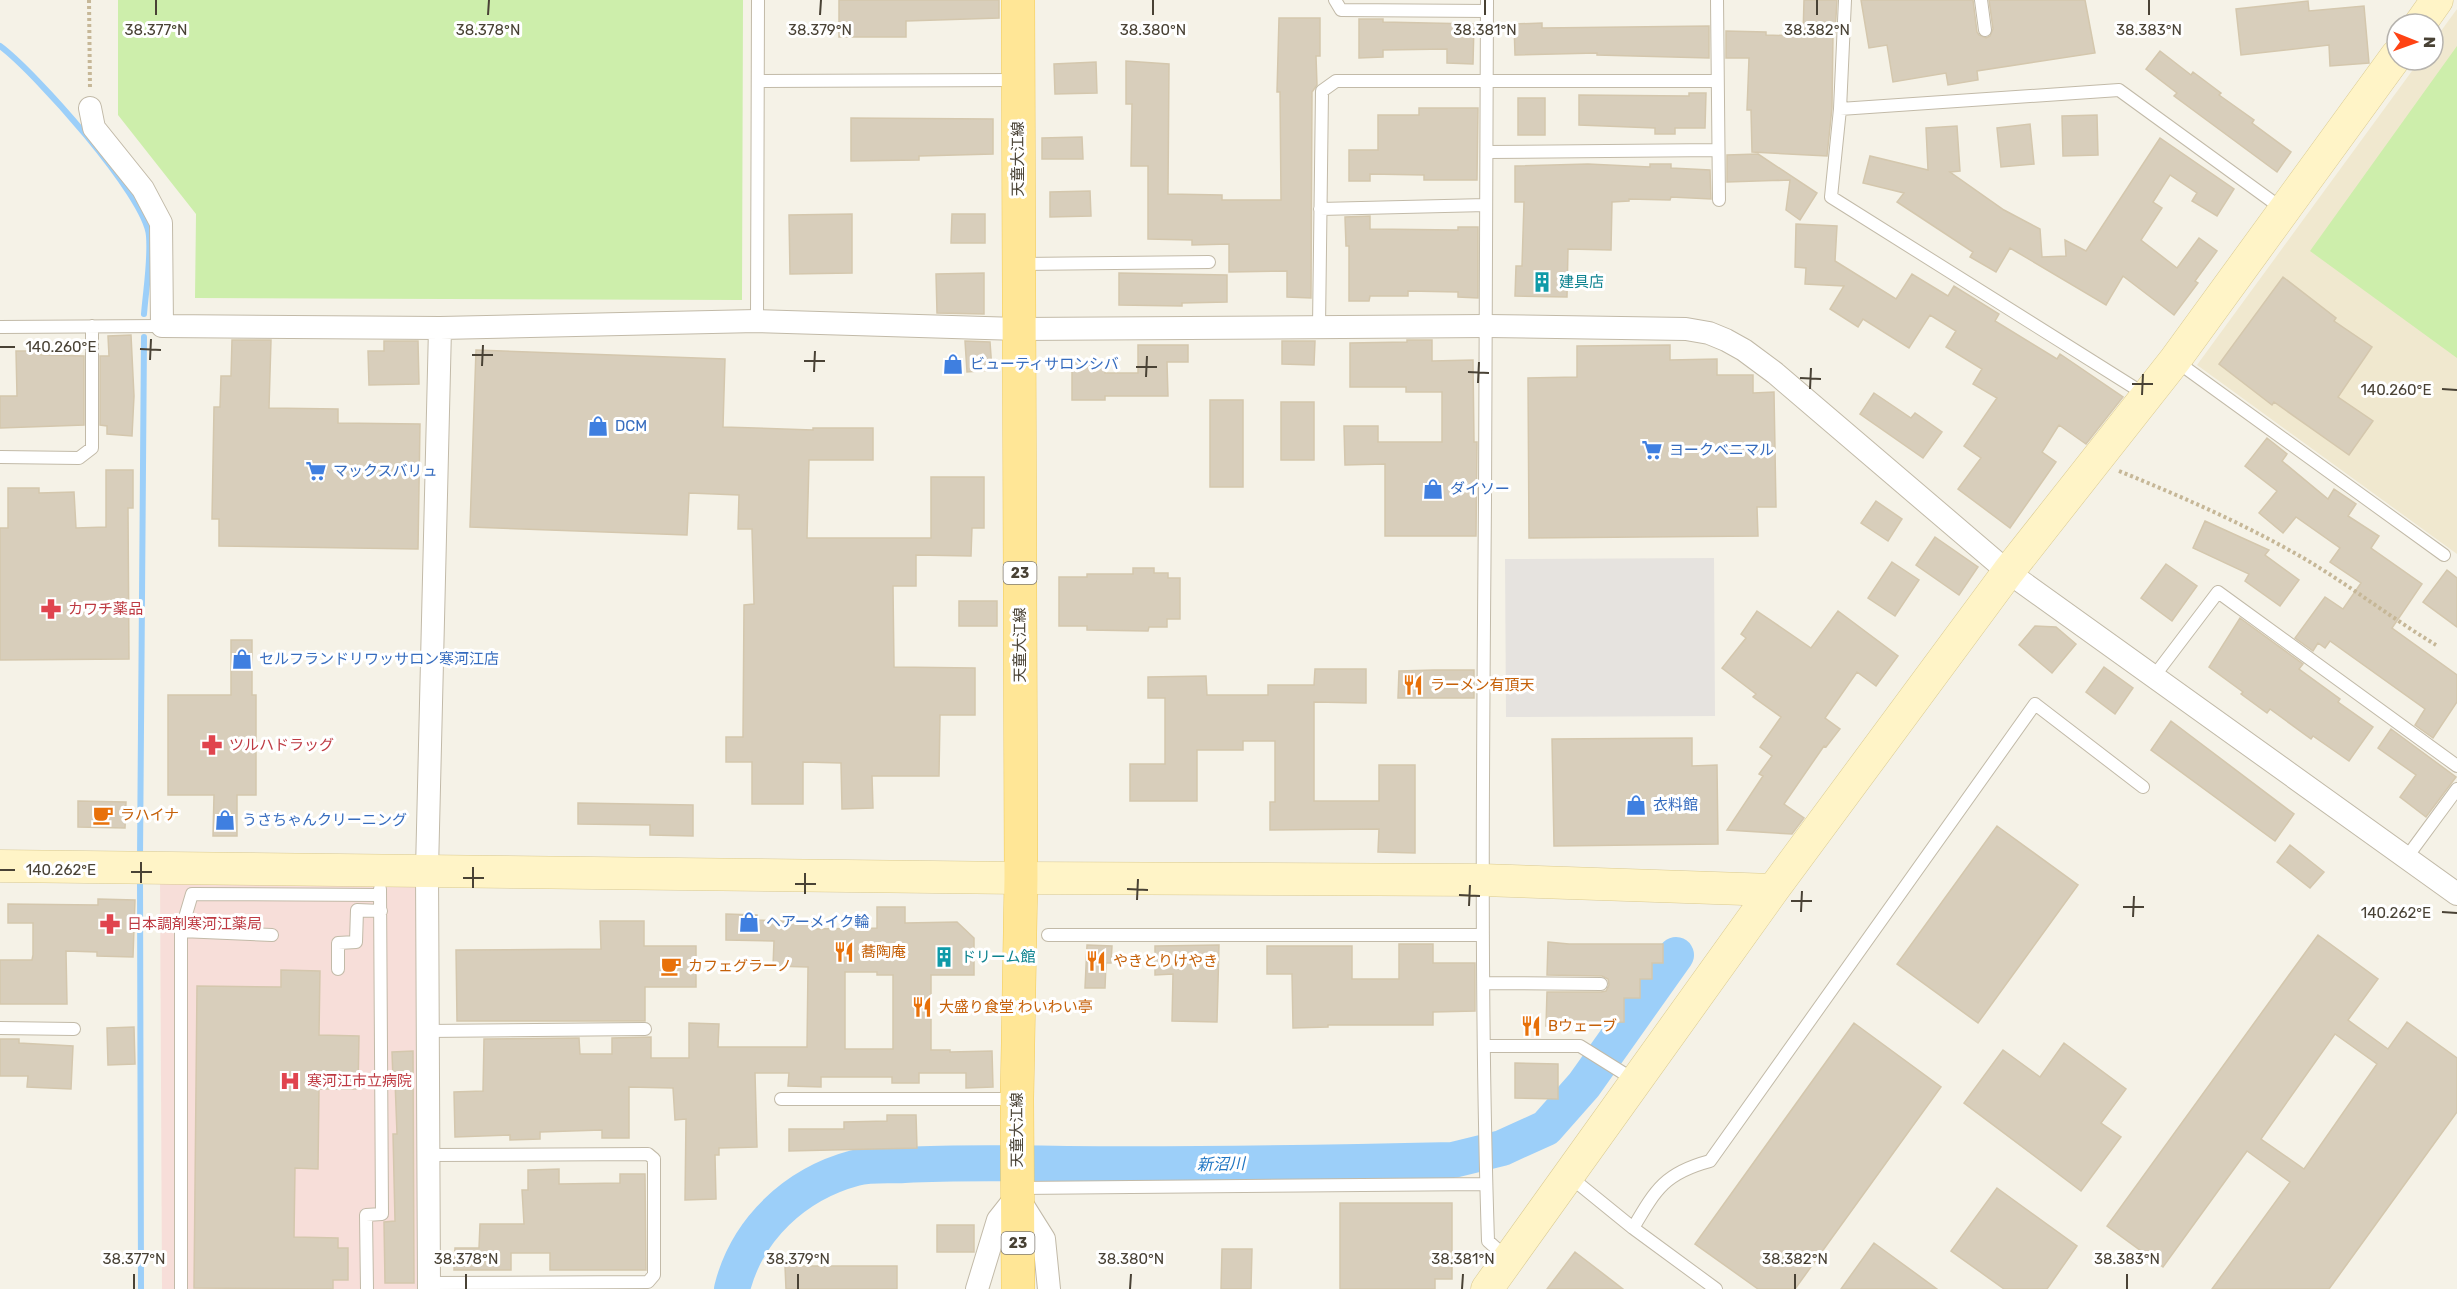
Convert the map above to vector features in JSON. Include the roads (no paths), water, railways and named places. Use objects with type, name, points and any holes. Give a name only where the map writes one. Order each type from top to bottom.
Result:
[{"type":"main road","name":"天童大江線","points":[[1018,0],[1021,878],[1017,1099],[1018,1289]]},
{"type":"street","points":[[1487,1289],[1569,1176],[1626,1074],[1773,890],[2008,572],[2175,360],[2385,72]]},
{"type":"street","points":[[90,108],[94,128],[143,189],[160,223],[162,326],[440,328],[757,321],[1019,329],[1487,326],[1686,329],[1709,333],[1744,350],[1775,373],[2008,572],[2155,675],[2457,894]]},
{"type":"street","points":[[429,1286],[427,870],[440,328]]},
{"type":"street","points":[[0,866],[149,867],[192,881],[380,882],[427,870],[1021,878],[1482,880],[1773,890]]},
{"type":"street","points":[[977,1289],[998,1220],[1018,1188]]},
{"type":"street","points":[[1018,1188],[1044,1239],[1049,1289]]},
{"type":"lane","points":[[757,321],[758,0]]},
{"type":"lane","points":[[1335,0],[1341,10],[1487,5],[1487,326],[1482,880],[1485,1170],[1488,1241],[1508,1259]]},
{"type":"lane","points":[[1717,0],[1719,200]]},
{"type":"lane","points":[[1845,0],[1840,109],[1831,197],[2146,395]]},
{"type":"lane","points":[[1981,0],[1985,30]]},
{"type":"lane","points":[[758,81],[1018,80]]},
{"type":"lane","points":[[1318,327],[1322,91],[1336,81],[1717,81]]},
{"type":"lane","points":[[1840,109],[2119,90],[2285,211]]},
{"type":"lane","points":[[1487,152],[1718,150]]},
{"type":"lane","points":[[1320,209],[1486,205]]},
{"type":"lane","points":[[1019,264],[1209,262]]},
{"type":"lane","points":[[0,457],[79,458],[92,448],[92,326]]},
{"type":"lane","points":[[0,327],[162,326]]},
{"type":"lane","points":[[2175,360],[2444,555]]},
{"type":"lane","points":[[2155,675],[2218,592],[2457,766]]},
{"type":"lane","points":[[1633,1228],[1651,1198],[1668,1178],[1689,1167],[1710,1161],[2035,704],[2143,787]]},
{"type":"lane","points":[[2407,856],[2457,789]]},
{"type":"lane","points":[[181,1289],[181,931],[192,881]]},
{"type":"lane","points":[[367,1289],[366,1215],[382,1214],[380,882]]},
{"type":"lane","points":[[338,969],[338,942],[356,942],[357,910],[381,911]]},
{"type":"lane","points":[[181,931],[272,935]]},
{"type":"lane","points":[[1048,934],[1483,935]]},
{"type":"lane","points":[[1484,983],[1601,984]]},
{"type":"lane","points":[[0,1028],[74,1029]]},
{"type":"lane","points":[[426,1031],[645,1029]]},
{"type":"lane","points":[[1485,1046],[1580,1046],[1626,1074]]},
{"type":"lane","points":[[781,1099],[1017,1099]]},
{"type":"lane","points":[[428,1155],[648,1154],[654,1159],[654,1275],[648,1282],[429,1286]]},
{"type":"lane","points":[[1569,1176],[1633,1228],[1716,1289]]},
{"type":"lane","points":[[1018,1188],[1486,1184]]},
{"type":"waterway","points":[[0,46],[37,81],[86,135],[110,165],[143,217],[149,236],[149,265],[144,314]]},
{"type":"waterway","points":[[140,858],[144,337]]},
{"type":"waterway","points":[[140,878],[141,1289]]},
{"type":"waterway","name":"新沼川","points":[[732,1289],[749,1247],[777,1212],[794,1197],[813,1185],[855,1168],[966,1163],[1212,1164],[1453,1160],[1502,1148],[1546,1128],[1584,1085],[1676,955]]},
{"type":"place","name":"建具店","points":[[1542,282]]},
{"type":"place","name":"ビューティサロンシバ","points":[[953,364]]},
{"type":"place","name":"DCM","points":[[598,426]]},
{"type":"place","name":"ヨークベニマル","points":[[1652,450]]},
{"type":"place","name":"マックスバリュ","points":[[316,471]]},
{"type":"place","name":"ダイソー","points":[[1433,489]]},
{"type":"place","name":"カワチ薬品","points":[[51,609]]},
{"type":"place","name":"セルフランドリワッサロン寒河江店","points":[[242,659]]},
{"type":"place","name":"ラーメン有頂天","points":[[1413,685]]},
{"type":"place","name":"ツルハドラッグ","points":[[212,745]]},
{"type":"place","name":"衣料館","points":[[1636,805]]},
{"type":"place","name":"ラハイナ","points":[[103,815]]},
{"type":"place","name":"うさちゃんクリーニング","points":[[225,820]]},
{"type":"place","name":"ヘアーメイク輪","points":[[749,922]]},
{"type":"place","name":"日本調剤寒河江薬局","points":[[110,924]]},
{"type":"place","name":"蕎陶庵","points":[[844,952]]},
{"type":"place","name":"ドリーム館","points":[[944,957]]},
{"type":"place","name":"やきとりけやき","points":[[1096,961]]},
{"type":"place","name":"カフェグラーノ","points":[[671,966]]},
{"type":"place","name":"大盛り食堂 わいわい亭","points":[[922,1007]]},
{"type":"place","name":"Bウェーブ","points":[[1531,1026]]},
{"type":"place","name":"寒河江市立病院","points":[[290,1081]]}]
